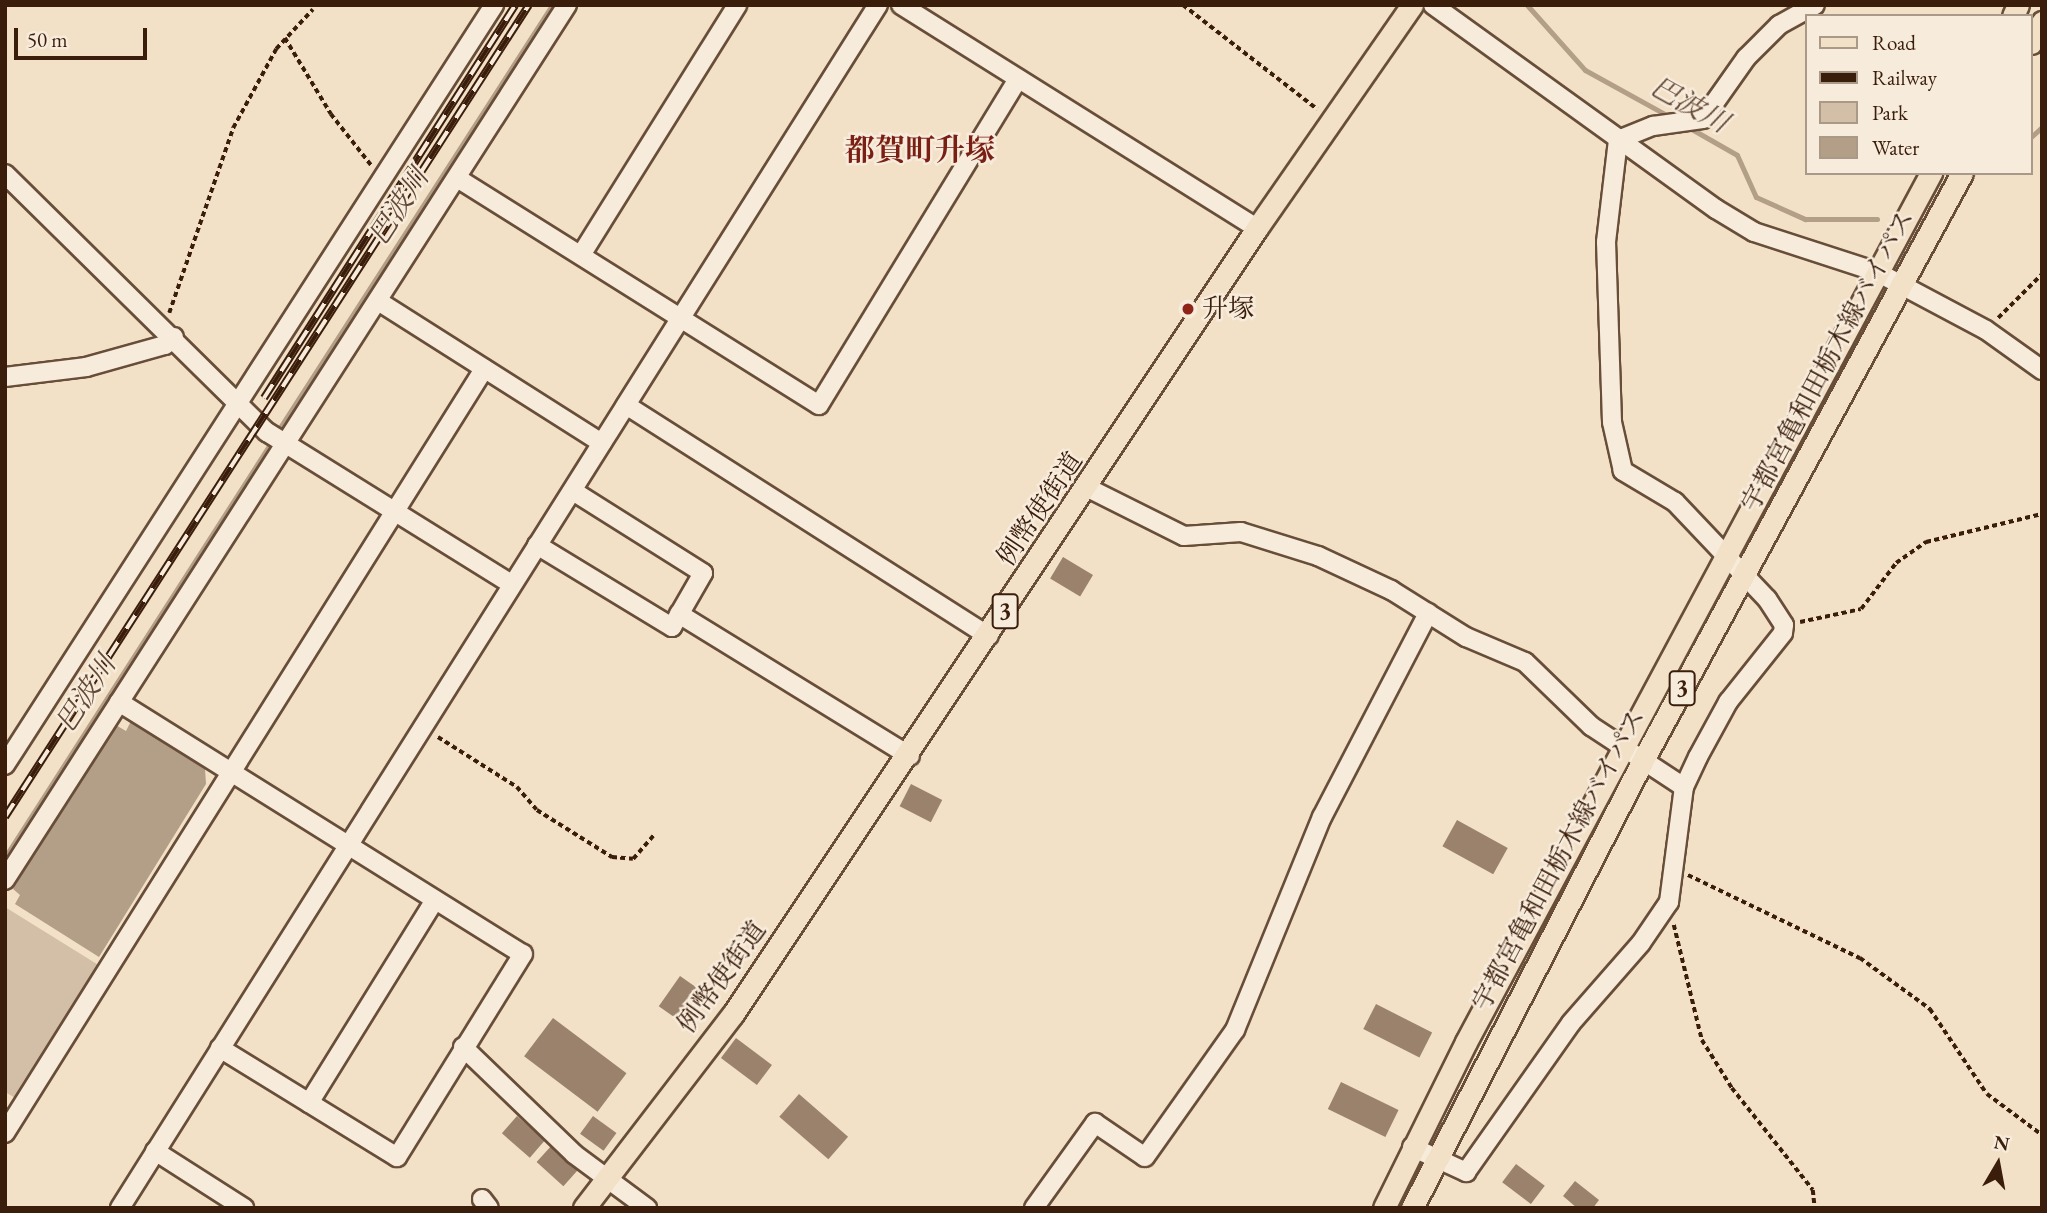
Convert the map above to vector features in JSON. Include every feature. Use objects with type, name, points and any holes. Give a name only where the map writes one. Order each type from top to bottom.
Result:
[{"type":"main road","name":"例幣使街道","points":[[584,1208],[733,1014],[910,756],[1256,228],[1412,5]]},
{"type":"main road","points":[[2033,39],[2042,22]]},
{"type":"main road","name":"宇都宮亀和田栃木線バイパス","points":[[1384,1208],[1412,1147],[1623,746],[1929,175]]},
{"type":"main road","name":"宇都宮亀和田栃木線バイパス","points":[[1412,1208],[1643,760],[1961,175]]},
{"type":"street","points":[[5,765],[494,5]]},
{"type":"street","points":[[5,880],[567,5]]},
{"type":"street","points":[[581,255],[737,5]]},
{"type":"street","points":[[120,1208],[878,5]]},
{"type":"street","points":[[901,5],[1256,228]]},
{"type":"street","points":[[1433,5],[1618,140],[1754,232],[1877,272],[1986,330],[2042,370]]},
{"type":"street","points":[[1618,140],[1653,126],[1703,119],[1746,58],[1779,25],[1815,5]]},
{"type":"street","points":[[457,178],[682,317],[818,405],[1018,79]]},
{"type":"street","points":[[1412,1147],[1466,1172],[1571,1023],[1641,943],[1669,902],[1684,787],[1728,702],[1779,643],[1784,625],[1744,576],[1675,502],[1623,471],[1612,422],[1606,242],[1618,140]]},
{"type":"street","points":[[5,174],[267,432],[393,514],[511,584]]},
{"type":"street","points":[[378,301],[603,443]]},
{"type":"street","points":[[5,377],[86,367],[165,345],[167,331]]},
{"type":"street","points":[[5,1133],[484,369]]},
{"type":"street","points":[[626,405],[989,636]]},
{"type":"street","points":[[1088,488],[1184,536],[1241,532],[1318,556],[1429,613],[1466,637],[1525,662],[1568,708],[1684,787]]},
{"type":"street","points":[[537,545],[672,627],[703,572],[573,491]]},
{"type":"street","points":[[1034,1208],[1095,1123],[1145,1157],[1236,1030],[1321,817],[1429,613]]},
{"type":"street","points":[[679,614],[910,756]]},
{"type":"street","points":[[119,702],[523,954],[397,1157],[220,1048]]},
{"type":"street","points":[[309,1103],[435,900]]},
{"type":"street","points":[[463,1048],[574,1154],[647,1208]]},
{"type":"street","points":[[155,1152],[244,1208]]},
{"type":"path","points":[[1183,5],[1331,120]]},
{"type":"path","points":[[167,331],[171,311],[233,128],[257,78],[284,37],[313,9]]},
{"type":"path","points":[[284,37],[331,114],[383,175]]},
{"type":"path","points":[[1986,330],[2042,274]]},
{"type":"path","points":[[1784,625],[1861,608],[1896,562],[1926,542],[2042,514]]},
{"type":"path","points":[[422,727],[517,787],[537,810],[612,857],[633,859],[655,834]]},
{"type":"path","points":[[1674,868],[1860,958],[1930,1009],[1987,1094],[2042,1135]]},
{"type":"path","points":[[1669,902],[1702,1040],[1732,1088],[1813,1189],[1815,1208]]},
{"type":"green space","points":[[5,907],[100,966],[17,1099],[5,1092]]},
{"type":"water","points":[[131,721],[205,769],[206,784],[99,957],[15,904],[20,895],[13,889],[114,724],[126,731]]},
{"type":"building","points":[[1063,557],[1093,575],[1080,596],[1050,578]]},
{"type":"building","points":[[911,784],[942,800],[931,822],[900,806]]},
{"type":"building","points":[[1457,820],[1508,848],[1493,874],[1442,846]]},
{"type":"building","points":[[680,976],[700,990],[678,1020],[659,1006]]},
{"type":"building","points":[[1376,1004],[1432,1033],[1419,1058],[1363,1029]]},
{"type":"building","points":[[553,1018],[626,1073],[598,1112],[524,1056]]},
{"type":"building","points":[[736,1038],[772,1065],[757,1085],[721,1058]]},
{"type":"building","points":[[1341,1082],[1399,1110],[1385,1137],[1328,1109]]},
{"type":"building","points":[[799,1094],[848,1137],[828,1159],[779,1117]]},
{"type":"building","points":[[517,1116],[545,1140],[530,1158],[502,1133]]},
{"type":"building","points":[[593,1116],[616,1133],[604,1151],[580,1134]]},
{"type":"building","points":[[552,1145],[579,1169],[563,1186],[537,1162]]},
{"type":"building","points":[[1516,1164],[1545,1186],[1531,1204],[1502,1182]]},
{"type":"building","points":[[1575,1181],[1599,1200],[1593,1208],[1577,1208],[1563,1196]]},
{"type":"waterway","name":"巴波川","points":[[279,429],[552,5]]},
{"type":"waterway","name":"巴波川","points":[[1527,5],[1585,70],[1670,117]]},
{"type":"waterway","name":"巴波川","points":[[1688,127],[1737,155],[1756,197],[1805,219],[1877,219]]},
{"type":"waterway","name":"巴波川","points":[[2033,135],[2042,127]]},
{"type":"waterway","name":"巴波川","points":[[5,857],[269,446]]},
{"type":"railway","points":[[264,398],[515,5]]},
{"type":"railway","points":[[5,817],[529,5]]},
{"type":"place","name":"升塚","points":[[1188,309]]},
{"type":"district","name":"都賀町升塚","points":[[920,150]]}]
